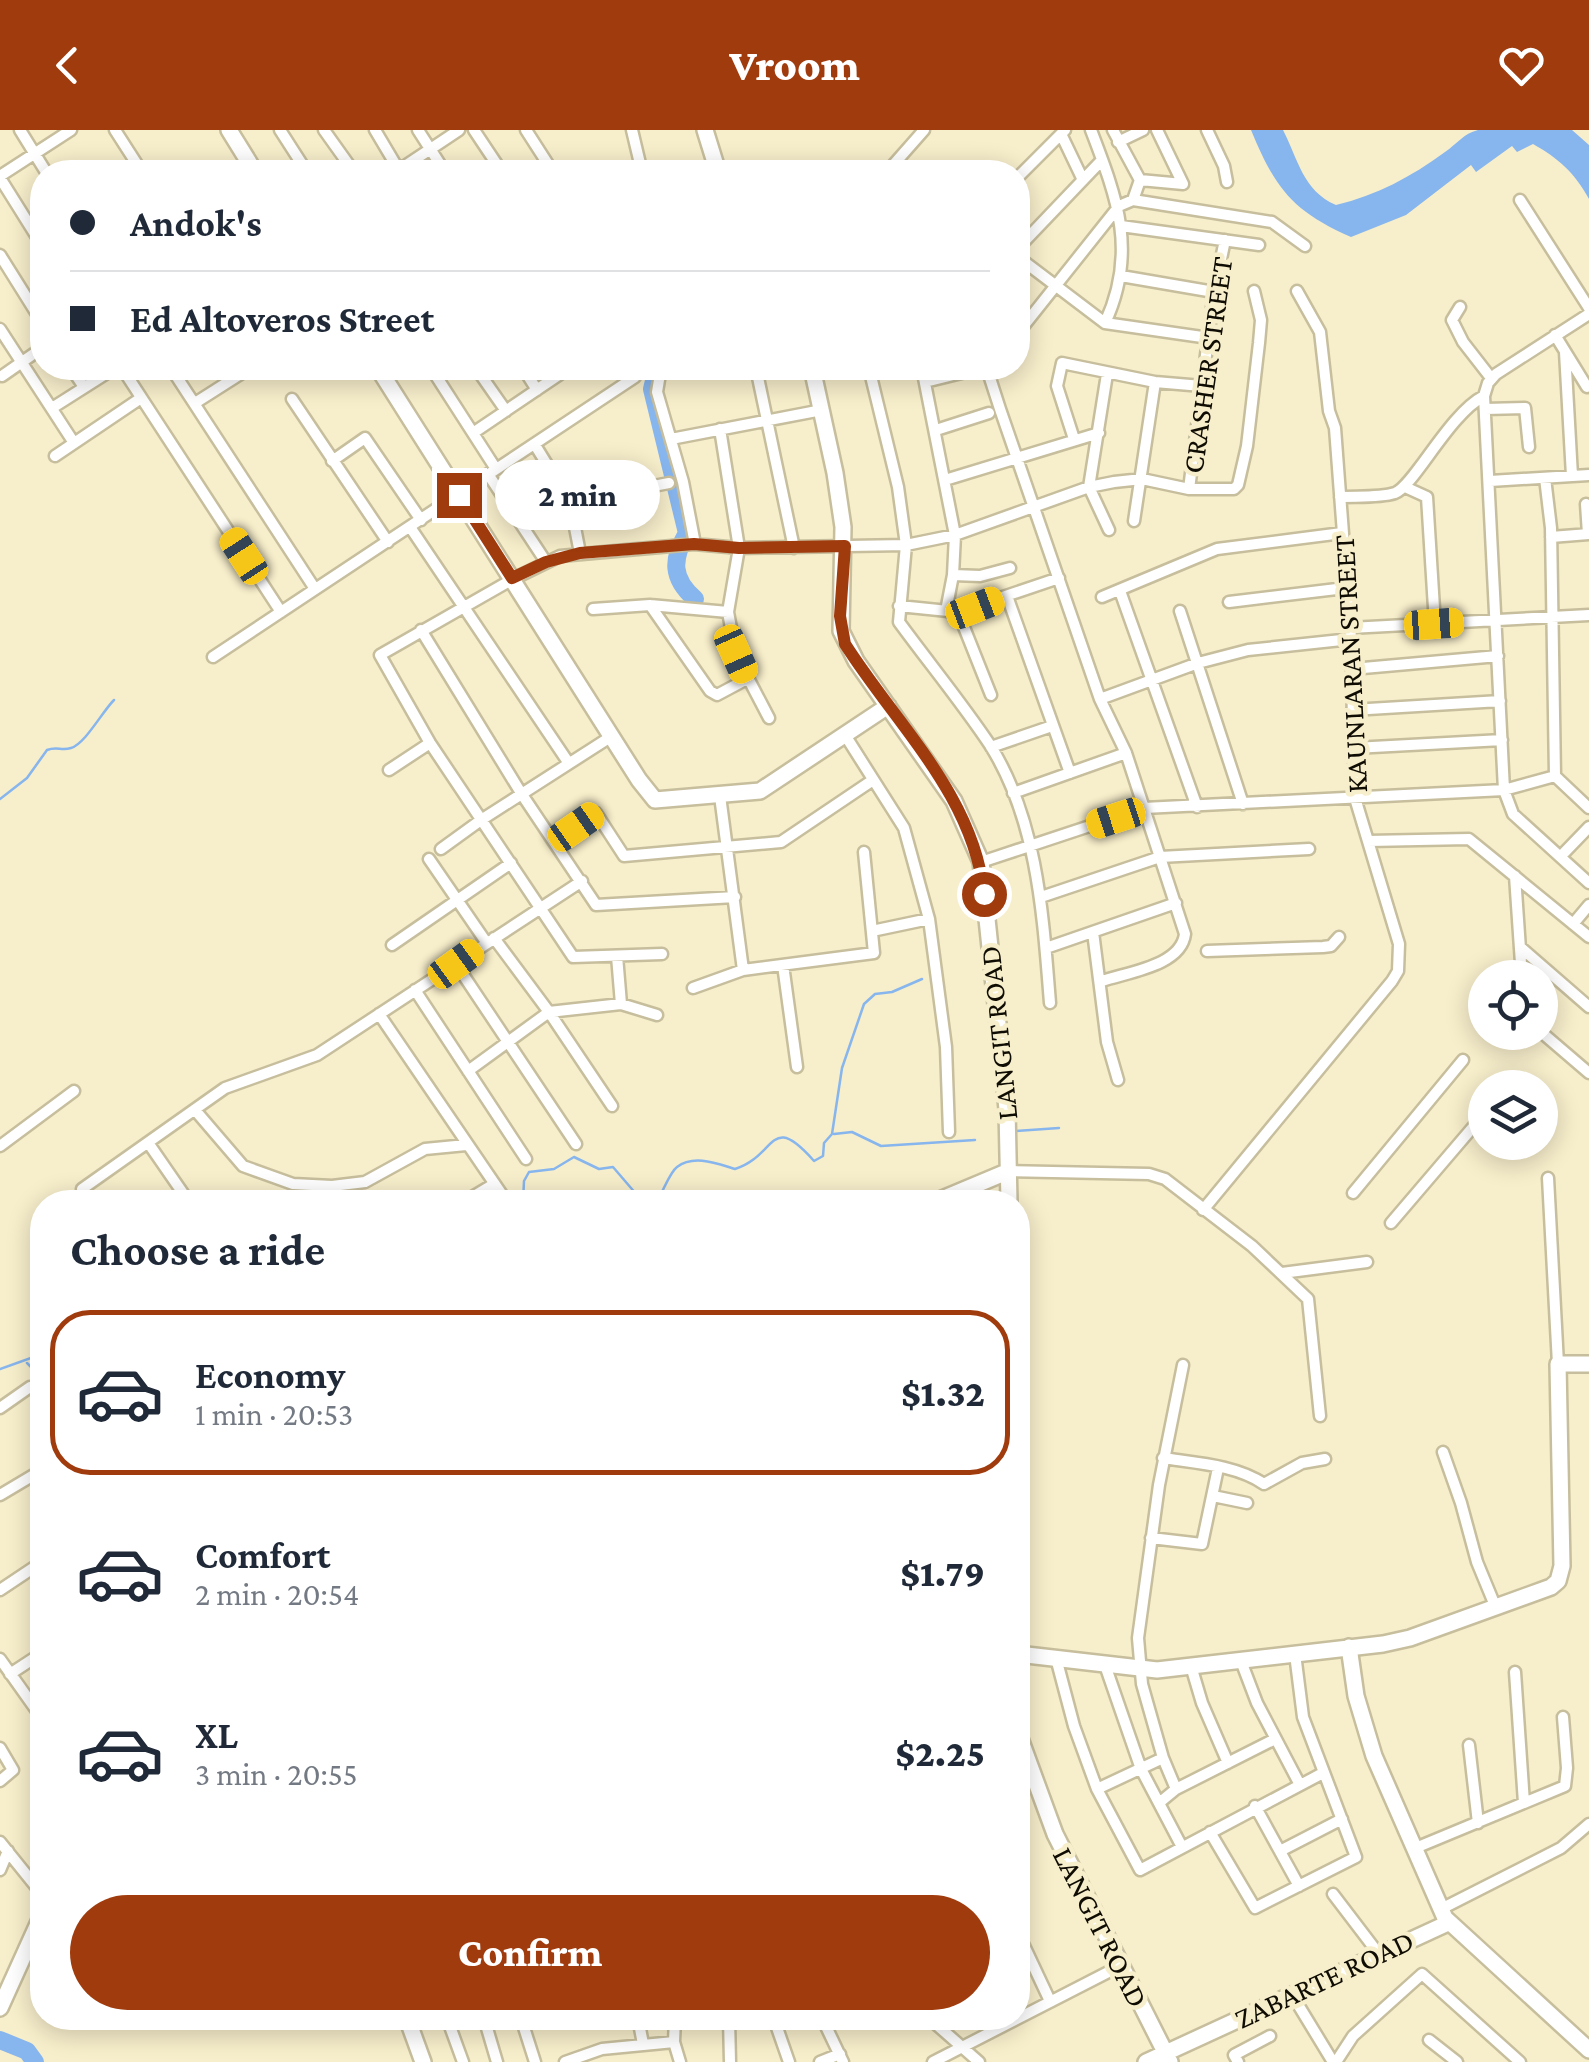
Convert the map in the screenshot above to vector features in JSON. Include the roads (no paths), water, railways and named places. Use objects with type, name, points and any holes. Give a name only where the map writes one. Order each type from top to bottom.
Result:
[{"type":"street","points":[[20,130],[38,160]]},
{"type":"street","points":[[30,226],[0,177],[71,130]]},
{"type":"street","points":[[116,130],[135,160]]},
{"type":"street","points":[[229,130],[248,160]]},
{"type":"street","points":[[280,130],[300,160]]},
{"type":"street","points":[[324,130],[345,160]]},
{"type":"street","points":[[374,130],[391,160]]},
{"type":"street","points":[[418,130],[437,160]]},
{"type":"street","points":[[415,160],[459,130]]},
{"type":"street","points":[[474,130],[494,160]]},
{"type":"street","points":[[526,130],[545,160]]},
{"type":"street","points":[[632,130],[639,160]]},
{"type":"street","points":[[704,130],[714,160]]},
{"type":"street","points":[[898,160],[924,130]]},
{"type":"street","points":[[1091,130],[1119,206],[1121,226],[1121,276],[1105,323]]},
{"type":"street","points":[[1133,200],[1140,180],[1116,136],[1143,130]]},
{"type":"street","points":[[1140,180],[1182,184],[1157,130]]},
{"type":"street","points":[[1207,130],[1227,182]]},
{"type":"street","points":[[1030,165],[1063,132],[1083,180]]},
{"type":"street","points":[[1030,235],[1102,160]]},
{"type":"street","points":[[1030,319],[1119,206],[1133,200],[1272,222],[1305,246]]},
{"type":"street","points":[[1520,200],[1589,311],[1491,378],[1484,396],[1504,790],[1514,814],[1589,883]]},
{"type":"street","points":[[1121,226],[1259,245]]},
{"type":"street","name":"CRASHER STREET","points":[[1189,489],[1214,292],[1225,240]]},
{"type":"street","points":[[0,255],[30,303]]},
{"type":"street","points":[[1030,267],[1105,323],[1209,338]]},
{"type":"street","points":[[1121,276],[1214,292]]},
{"type":"street","name":"KAUNLARAN STREET","points":[[1203,1210],[1398,971],[1398,944],[1355,798],[1352,669],[1335,428],[1329,411],[1320,332],[1296,291]]},
{"type":"street","points":[[662,954],[573,957],[430,743],[380,655],[512,578],[546,562],[580,553],[695,544],[739,548],[906,545],[955,535],[1090,487],[1142,480],[1189,489],[1238,486],[1247,446],[1259,344],[1260,320],[1254,292]]},
{"type":"street","points":[[1460,306],[1452,320],[1463,342],[1491,378]]},
{"type":"street","points":[[0,330],[30,374]]},
{"type":"street","points":[[1555,335],[1588,387]]},
{"type":"street","points":[[1565,352],[1572,476]]},
{"type":"street","points":[[2,376],[30,356]]},
{"type":"street","points":[[1074,439],[1057,386],[1062,363],[1106,374],[1202,386]]},
{"type":"street","points":[[1106,374],[1090,487],[1109,530]]},
{"type":"street","points":[[34,380],[74,443]]},
{"type":"street","points":[[79,380],[84,387]]},
{"type":"street","points":[[52,408],[97,380]]},
{"type":"street","points":[[127,380],[281,612]]},
{"type":"street","points":[[180,380],[316,589]]},
{"type":"street","points":[[195,404],[232,380]]},
{"type":"street","points":[[387,380],[655,800],[760,791],[888,706]]},
{"type":"street","points":[[439,380],[546,562]]},
{"type":"street","points":[[484,380],[506,411]]},
{"type":"street","points":[[531,380],[537,390]]},
{"type":"street","points":[[472,433],[552,380]]},
{"type":"street","points":[[213,656],[631,380]]},
{"type":"street","points":[[660,380],[657,392],[695,544]]},
{"type":"street","points":[[759,380],[794,548]]},
{"type":"street","name":"LANGIT ROAD","points":[[815,380],[840,499],[845,546],[841,631],[856,661],[954,801],[981,862],[1008,1110],[1008,1190]]},
{"type":"street","points":[[872,380],[898,486],[906,545],[899,622],[991,747],[1013,793],[1041,897],[1050,1003]]},
{"type":"street","points":[[933,380],[925,382],[955,535],[952,611],[992,694]]},
{"type":"street","points":[[991,380],[1100,699],[1126,753],[1185,934],[1179,952],[1102,981]]},
{"type":"street","points":[[1134,521],[1155,382]]},
{"type":"street","points":[[1340,497],[1390,494],[1405,487],[1458,414],[1484,396]]},
{"type":"street","points":[[55,456],[141,398]]},
{"type":"street","points":[[292,399],[388,542]]},
{"type":"street","points":[[1485,409],[1525,408],[1528,447]]},
{"type":"street","points":[[671,439],[822,410]]},
{"type":"street","points":[[936,430],[989,413]]},
{"type":"street","points":[[720,429],[739,548],[728,612],[736,654],[769,718]]},
{"type":"street","points":[[945,480],[1099,432]]},
{"type":"street","points":[[332,461],[365,438],[462,608],[568,762]]},
{"type":"street","points":[[535,445],[570,502],[580,553]]},
{"type":"street","points":[[1490,482],[1589,474]]},
{"type":"street","points":[[1545,478],[1551,537],[1556,776],[1589,808]]},
{"type":"street","points":[[570,502],[669,484]]},
{"type":"street","points":[[1405,487],[1427,497],[1434,624]]},
{"type":"street","points":[[1551,537],[1589,534],[1586,504]]},
{"type":"street","points":[[1102,597],[1217,550],[1342,533]]},
{"type":"street","points":[[953,575],[980,576],[1010,568]]},
{"type":"street","points":[[899,606],[952,611],[1059,578]]},
{"type":"street","points":[[1229,602],[1345,588]]},
{"type":"street","points":[[1120,591],[1197,807]]},
{"type":"street","points":[[1007,596],[1070,773]]},
{"type":"street","points":[[593,609],[650,605],[728,612]]},
{"type":"street","points":[[650,605],[710,691],[717,695],[747,679]]},
{"type":"street","points":[[1180,611],[1244,804]]},
{"type":"street","points":[[1100,699],[1198,663],[1248,650],[1434,624],[1589,615]]},
{"type":"street","points":[[422,630],[521,794],[596,906],[735,897]]},
{"type":"street","points":[[1352,669],[1498,656]]},
{"type":"street","points":[[1352,710],[1500,701]]},
{"type":"street","points":[[991,747],[1052,726]]},
{"type":"street","points":[[845,735],[904,828],[929,918],[946,1047],[949,1132]]},
{"type":"street","points":[[442,850],[481,820],[612,736]]},
{"type":"street","points":[[1354,748],[1502,740]]},
{"type":"street","points":[[389,770],[430,743]]},
{"type":"street","points":[[1013,793],[1126,753]]},
{"type":"street","points":[[981,862],[1144,808],[1504,790],[1556,776]]},
{"type":"street","points":[[556,841],[596,813],[624,856],[780,842],[874,780]]},
{"type":"street","points":[[720,796],[743,970]]},
{"type":"street","points":[[1562,856],[1589,827]]},
{"type":"street","points":[[1368,841],[1462,837],[1476,844],[1589,938]]},
{"type":"street","points":[[1041,897],[1160,857],[1309,848]]},
{"type":"street","points":[[693,988],[743,970],[874,953],[864,852]]},
{"type":"street","points":[[428,859],[456,900],[549,1012],[612,1106]]},
{"type":"street","points":[[392,945],[510,864]]},
{"type":"street","points":[[1514,876],[1521,960]]},
{"type":"street","points":[[82,1190],[225,1088],[318,1055],[582,881]]},
{"type":"street","points":[[1046,948],[1176,903]]},
{"type":"street","points":[[1573,924],[1589,905]]},
{"type":"street","points":[[872,931],[929,918]]},
{"type":"street","points":[[1093,932],[1108,1042],[1118,1080]]},
{"type":"street","points":[[1206,950],[1323,947],[1339,938]]},
{"type":"street","points":[[1520,946],[1588,1004]]},
{"type":"street","points":[[617,956],[621,1004]]},
{"type":"street","points":[[456,964],[576,1144]]},
{"type":"street","points":[[783,965],[797,1068]]},
{"type":"street","points":[[415,990],[526,1159]]},
{"type":"street","points":[[468,1071],[549,1012],[621,1004],[657,1015]]},
{"type":"street","points":[[379,1014],[498,1190]]},
{"type":"street","points":[[1558,1046],[1589,1073]]},
{"type":"street","points":[[1353,1193],[1463,1060]]},
{"type":"street","points":[[0,1146],[74,1091]]},
{"type":"street","points":[[195,1110],[244,1166],[293,1184],[332,1186],[365,1182],[425,1149],[466,1146]]},
{"type":"street","points":[[1392,1223],[1468,1133]]},
{"type":"street","points":[[148,1144],[181,1190]]},
{"type":"street","points":[[964,1190],[1009,1171],[1148,1174],[1165,1179],[1282,1272],[1308,1299],[1320,1416]]},
{"type":"street","points":[[1030,1655],[1139,1670],[1350,1647],[1410,1638],[1555,1584],[1562,1566],[1558,1364],[1548,1178]]},
{"type":"street","points":[[484,1190],[494,1184]]},
{"type":"street","points":[[331,1190],[332,1186]]},
{"type":"street","points":[[1282,1272],[1367,1262]]},
{"type":"street","points":[[1558,1364],[1589,1364]]},
{"type":"street","points":[[1176,1789],[1163,1758],[1139,1670],[1140,1624],[1151,1538],[1183,1365]]},
{"type":"street","points":[[0,1408],[30,1387]]},
{"type":"street","points":[[1443,1452],[1476,1562],[1496,1608]]},
{"type":"street","points":[[1163,1458],[1251,1475],[1264,1484],[1302,1463],[1325,1458]]},
{"type":"street","points":[[1151,1538],[1202,1544],[1218,1468]]},
{"type":"street","points":[[0,1495],[30,1477]]},
{"type":"street","points":[[1213,1496],[1247,1503]]},
{"type":"street","points":[[0,1590],[30,1570]]},
{"type":"street","points":[[1350,1647],[1356,1696],[1374,1756],[1444,1916],[1589,2050]]},
{"type":"street","points":[[1210,1832],[1254,1908],[1356,1857],[1303,1717],[1294,1654]]},
{"type":"street","points":[[1056,1658],[1096,1789],[1140,1870],[1323,1772]]},
{"type":"street","points":[[0,1659],[30,1702]]},
{"type":"street","points":[[10,1674],[30,1661]]},
{"type":"street","points":[[1241,1661],[1299,1783]]},
{"type":"street","points":[[1105,1666],[1141,1769],[1182,1847]]},
{"type":"street","points":[[1191,1666],[1228,1763]]},
{"type":"street","points":[[1515,1672],[1524,1804]]},
{"type":"street","points":[[1413,1849],[1524,1804],[1567,1782],[1562,1717]]},
{"type":"street","points":[[1159,1803],[1176,1789],[1276,1739]]},
{"type":"street","points":[[1469,1745],[1478,1823]]},
{"type":"street","points":[[0,1748],[13,1770],[0,1781]]},
{"type":"street","points":[[1096,1789],[1163,1758]]},
{"type":"street","name":"LANGIT ROAD","points":[[1030,1780],[1168,2058]]},
{"type":"street","points":[[1255,1806],[1300,1886]]},
{"type":"street","points":[[1280,1852],[1342,1819]]},
{"type":"street","points":[[1444,1916],[1561,1848],[1589,1824]]},
{"type":"street","points":[[0,1870],[4,1847]]},
{"type":"street","points":[[4,1847],[30,1879]]},
{"type":"street","points":[[1333,1894],[1378,1953]]},
{"type":"street","name":"ZABARTE ROAD","points":[[1146,2062],[1168,2058],[1444,1916]]},
{"type":"street","points":[[0,2008],[30,1942]]},
{"type":"street","points":[[1030,1958],[1050,2001]]},
{"type":"street","points":[[1030,2012],[1120,1966]]},
{"type":"street","points":[[1291,1994],[1334,2062],[1353,2036],[1422,1974],[1520,2062]]},
{"type":"street","points":[[410,2030],[418,2060]]},
{"type":"street","points":[[451,2030],[462,2062]]},
{"type":"street","points":[[488,2030],[497,2062]]},
{"type":"street","points":[[525,2030],[535,2062]]},
{"type":"street","points":[[640,2030],[642,2044]]},
{"type":"street","points":[[674,2030],[680,2062]]},
{"type":"street","points":[[729,2030],[730,2062]]},
{"type":"street","points":[[779,2030],[789,2062]]},
{"type":"street","points":[[820,2062],[842,2058],[828,2030]]},
{"type":"street","points":[[946,2030],[979,2062]]},
{"type":"street","points":[[932,2062],[997,2030]]},
{"type":"street","points":[[1238,2062],[1234,2055],[1270,2036]]},
{"type":"street","points":[[1429,2040],[1456,2062]]},
{"type":"street","points":[[565,2062],[642,2044],[674,2042]]},
{"type":"water","points":[[1251,130],[1283,130],[1309,183],[1336,205],[1393,184],[1478,130],[1572,130],[1589,145],[1589,199],[1572,174],[1550,155],[1533,144],[1517,152],[1512,146],[1476,172],[1471,165],[1406,215],[1351,237],[1314,217],[1288,196],[1268,168]]},
{"type":"waterway","points":[[654,380],[652,389],[687,533],[676,568],[695,599]]},
{"type":"waterway","points":[[0,799],[27,778],[47,750],[71,748],[82,740],[114,700]]},
{"type":"waterway","points":[[663,1190],[674,1170],[684,1163],[706,1161],[735,1169],[749,1163],[780,1138],[789,1139],[814,1161],[823,1156],[824,1143],[832,1134],[842,1068],[864,1004],[875,994],[892,992],[922,979]]},
{"type":"waterway","points":[[1016,1131],[1059,1128]]},
{"type":"waterway","points":[[834,1134],[852,1132],[881,1146],[975,1140]]},
{"type":"waterway","points":[[524,1190],[529,1172],[554,1169],[574,1157],[599,1169],[613,1167],[633,1190]]},
{"type":"waterway","points":[[0,1369],[30,1358]]},
{"type":"waterway","points":[[27,1363],[30,1366]]},
{"type":"waterway","points":[[0,2040],[27,2051],[35,2062]]}]
